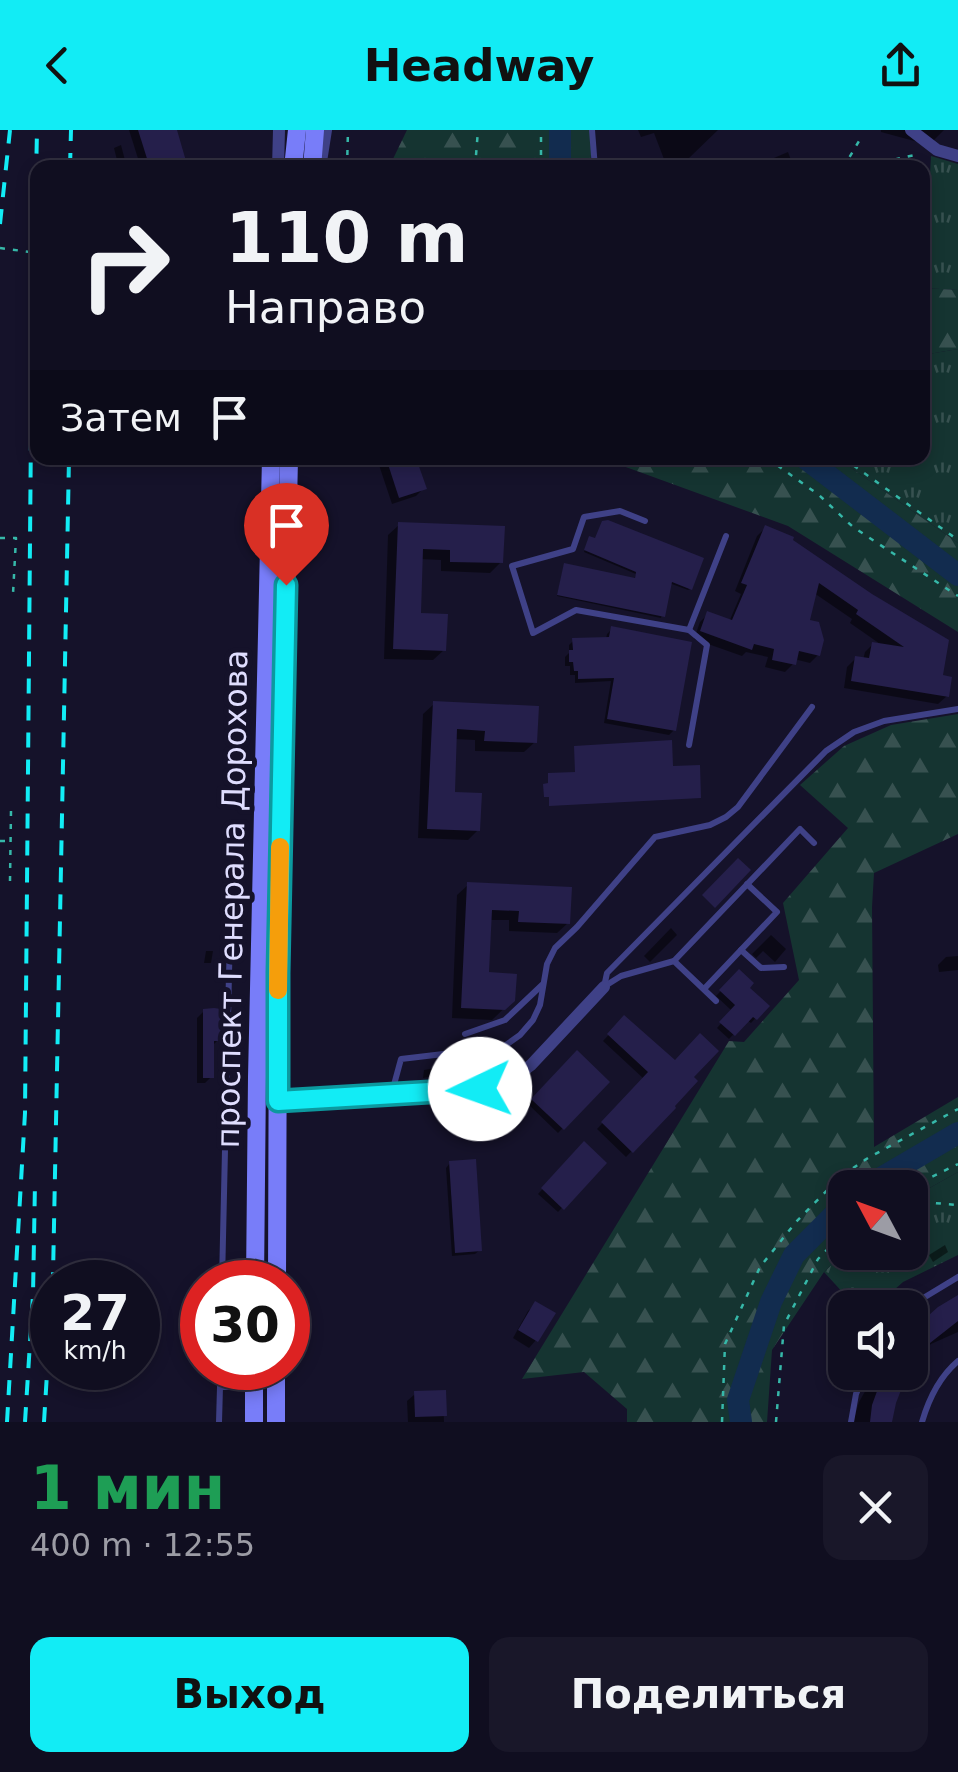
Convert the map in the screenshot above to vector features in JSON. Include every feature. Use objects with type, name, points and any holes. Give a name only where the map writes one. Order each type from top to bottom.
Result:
[{"type":"main road","points":[[294,160],[297,130]]},
{"type":"main road","points":[[313,160],[315,130]]},
{"type":"main road","name":"проспект Генерала Дорохова","points":[[255,1260],[271,465]]},
{"type":"main road","name":"проспект Генерала Дорохова","points":[[277,1260],[279,895],[289,465]]},
{"type":"main road","points":[[254,1390],[254,1422]]},
{"type":"main road","points":[[276,1390],[276,1422]]},
{"type":"street","points":[[278,160],[279,130]]},
{"type":"street","points":[[321,160],[326,130]]},
{"type":"street","points":[[911,130],[937,150],[958,156]]},
{"type":"street","points":[[257,1076],[264,1097],[278,1101],[480,1089],[512,1079],[531,1065],[604,987]]},
{"type":"lane","points":[[592,130],[594,160]]},
{"type":"lane","points":[[646,521],[620,511],[584,517],[573,549],[512,566],[533,633],[576,610],[689,630],[707,645],[689,746]]},
{"type":"lane","points":[[689,630],[726,536]]},
{"type":"lane","points":[[392,1094],[401,1059],[476,1052],[504,1047],[512,1041],[534,1020],[547,964],[555,948],[655,837],[710,825],[738,807],[812,707]]},
{"type":"lane","points":[[604,987],[606,973],[826,751],[854,732],[884,720],[958,709]]},
{"type":"lane","points":[[604,987],[621,976],[674,961],[800,830],[814,843]]},
{"type":"lane","points":[[704,990],[777,912],[748,884]]},
{"type":"lane","points":[[222,1260],[231,886]]},
{"type":"lane","points":[[742,950],[761,968],[784,968]]},
{"type":"lane","points":[[674,961],[716,1001]]},
{"type":"lane","points":[[465,1034],[505,1020],[544,983]]},
{"type":"lane","points":[[928,1294],[958,1278]]},
{"type":"lane","points":[[922,1422],[932,1392],[958,1361]]},
{"type":"lane","points":[[220,1390],[220,1422]]},
{"type":"lane","points":[[851,1422],[858,1390]]},
{"type":"path","points":[[346,160],[348,130]]},
{"type":"path","points":[[476,160],[478,130]]},
{"type":"path","points":[[541,130],[541,160]]},
{"type":"path","points":[[848,160],[862,136]]},
{"type":"path","points":[[893,160],[937,150]]},
{"type":"path","points":[[0,248],[30,252]]},
{"type":"path","points":[[777,465],[853,527],[958,596]]},
{"type":"path","points":[[853,465],[958,540]]},
{"type":"path","points":[[0,538],[16,538],[13,594]]},
{"type":"path","points":[[10,881],[11,812]]},
{"type":"path","points":[[0,841],[10,841]]},
{"type":"path","points":[[722,1422],[725,1344],[760,1267],[840,1177],[958,1109]]},
{"type":"path","points":[[928,1179],[958,1164]]},
{"type":"path","points":[[928,1202],[958,1205]]},
{"type":"path","points":[[776,1422],[784,1325],[818,1259],[828,1249]]},
{"type":"green space","points":[[407,130],[593,130],[591,160],[393,159]]},
{"type":"green space","points":[[931,156],[958,164],[958,290],[930,288]]},
{"type":"green space","points":[[930,288],[958,290],[958,349],[930,354]]},
{"type":"green space","points":[[958,349],[958,543],[847,465],[930,465],[930,354]]},
{"type":"green space","points":[[620,465],[847,465],[958,543],[958,632],[788,526]]},
{"type":"green space","points":[[958,714],[958,834],[874,873],[874,1147],[958,1097],[958,1172],[928,1189],[928,1170],[828,1170],[828,1268],[772,1350],[767,1422],[627,1422],[627,1409],[584,1372],[522,1379],[729,1041],[744,1042],[799,980],[783,903],[848,828],[800,785],[844,746],[891,725]]},
{"type":"green space","points":[[958,1172],[958,1255],[928,1270],[928,1189]]},
{"type":"green space","points":[[828,1268],[927,1270],[894,1290],[840,1290],[824,1272]]},
{"type":"building","points":[[138,130],[177,130],[186,160],[147,160]]},
{"type":"building","points":[[388,465],[418,465],[427,489],[399,498]]},
{"type":"building","points":[[602,521],[704,558],[692,590],[672,582],[665,617],[557,595],[564,563],[635,578],[636,572],[584,550],[589,536],[595,538]]},
{"type":"building","points":[[398,522],[505,526],[503,563],[450,562],[450,550],[423,549],[421,613],[448,614],[446,651],[393,649]]},
{"type":"building","points":[[765,525],[794,537],[793,540],[872,594],[949,640],[943,675],[952,677],[949,697],[851,681],[855,656],[869,658],[872,642],[904,647],[819,583],[810,620],[819,622],[824,640],[820,656],[799,651],[796,665],[772,660],[774,649],[754,644],[752,650],[700,631],[707,611],[732,620],[747,585],[741,583]]},
{"type":"building","points":[[611,626],[692,642],[676,731],[607,719],[614,678],[578,679],[578,671],[569,662],[572,638],[609,637]]},
{"type":"building","points":[[433,701],[539,706],[537,743],[484,741],[485,731],[457,729],[455,792],[482,793],[480,831],[427,829]]},
{"type":"building","points":[[672,740],[673,766],[700,765],[701,798],[549,806],[549,797],[544,797],[543,784],[548,783],[548,773],[575,772],[574,746]]},
{"type":"building","points":[[738,858],[751,870],[715,908],[702,895]]},
{"type":"building","points":[[467,882],[572,887],[570,924],[518,922],[519,911],[492,910],[489,972],[517,974],[515,1001],[505,1010],[461,1008]]},
{"type":"building","points":[[739,969],[754,983],[750,988],[770,1006],[735,1036],[719,1022],[735,1005],[719,990]]},
{"type":"building","points":[[203,1009],[221,1009],[221,1041],[214,1041],[214,1078],[203,1078]]},
{"type":"building","points":[[624,1015],[675,1060],[700,1033],[719,1051],[694,1077],[698,1081],[676,1108],[633,1153],[601,1122],[648,1072],[607,1034]]},
{"type":"building","points":[[577,1050],[610,1082],[564,1130],[531,1099]]},
{"type":"building","points":[[584,1141],[607,1163],[564,1210],[541,1188]]},
{"type":"building","points":[[476,1159],[482,1251],[455,1253],[449,1161]]},
{"type":"building","points":[[958,1295],[958,1321],[928,1346],[928,1316]]},
{"type":"building","points":[[535,1301],[556,1313],[538,1342],[518,1330]]},
{"type":"building","points":[[446,1390],[447,1416],[415,1417],[414,1391]]},
{"type":"building","points":[[877,1390],[901,1390],[892,1422],[870,1422]]},
{"type":"waterway","points":[[560,130],[560,160]]},
{"type":"waterway","points":[[814,465],[958,575]]},
{"type":"waterway","points":[[895,1170],[958,1133]]},
{"type":"waterway","points":[[741,1422],[738,1400],[771,1302],[794,1255],[828,1221]]},
{"type":"railway","points":[[0,224],[10,130]]},
{"type":"railway","points":[[36,160],[37,130]]},
{"type":"railway","points":[[70,160],[71,130]]},
{"type":"railway","points":[[7,1422],[25,1113],[31,465]]},
{"type":"railway","points":[[44,1422],[53,1276],[69,465]]},
{"type":"railway","points":[[25,1422],[35,1182]]},
{"type":"slow traffic","points":[[278,990],[280,847]]},
{"type":"route","points":[[286,585],[278,1101],[480,1089]]}]
